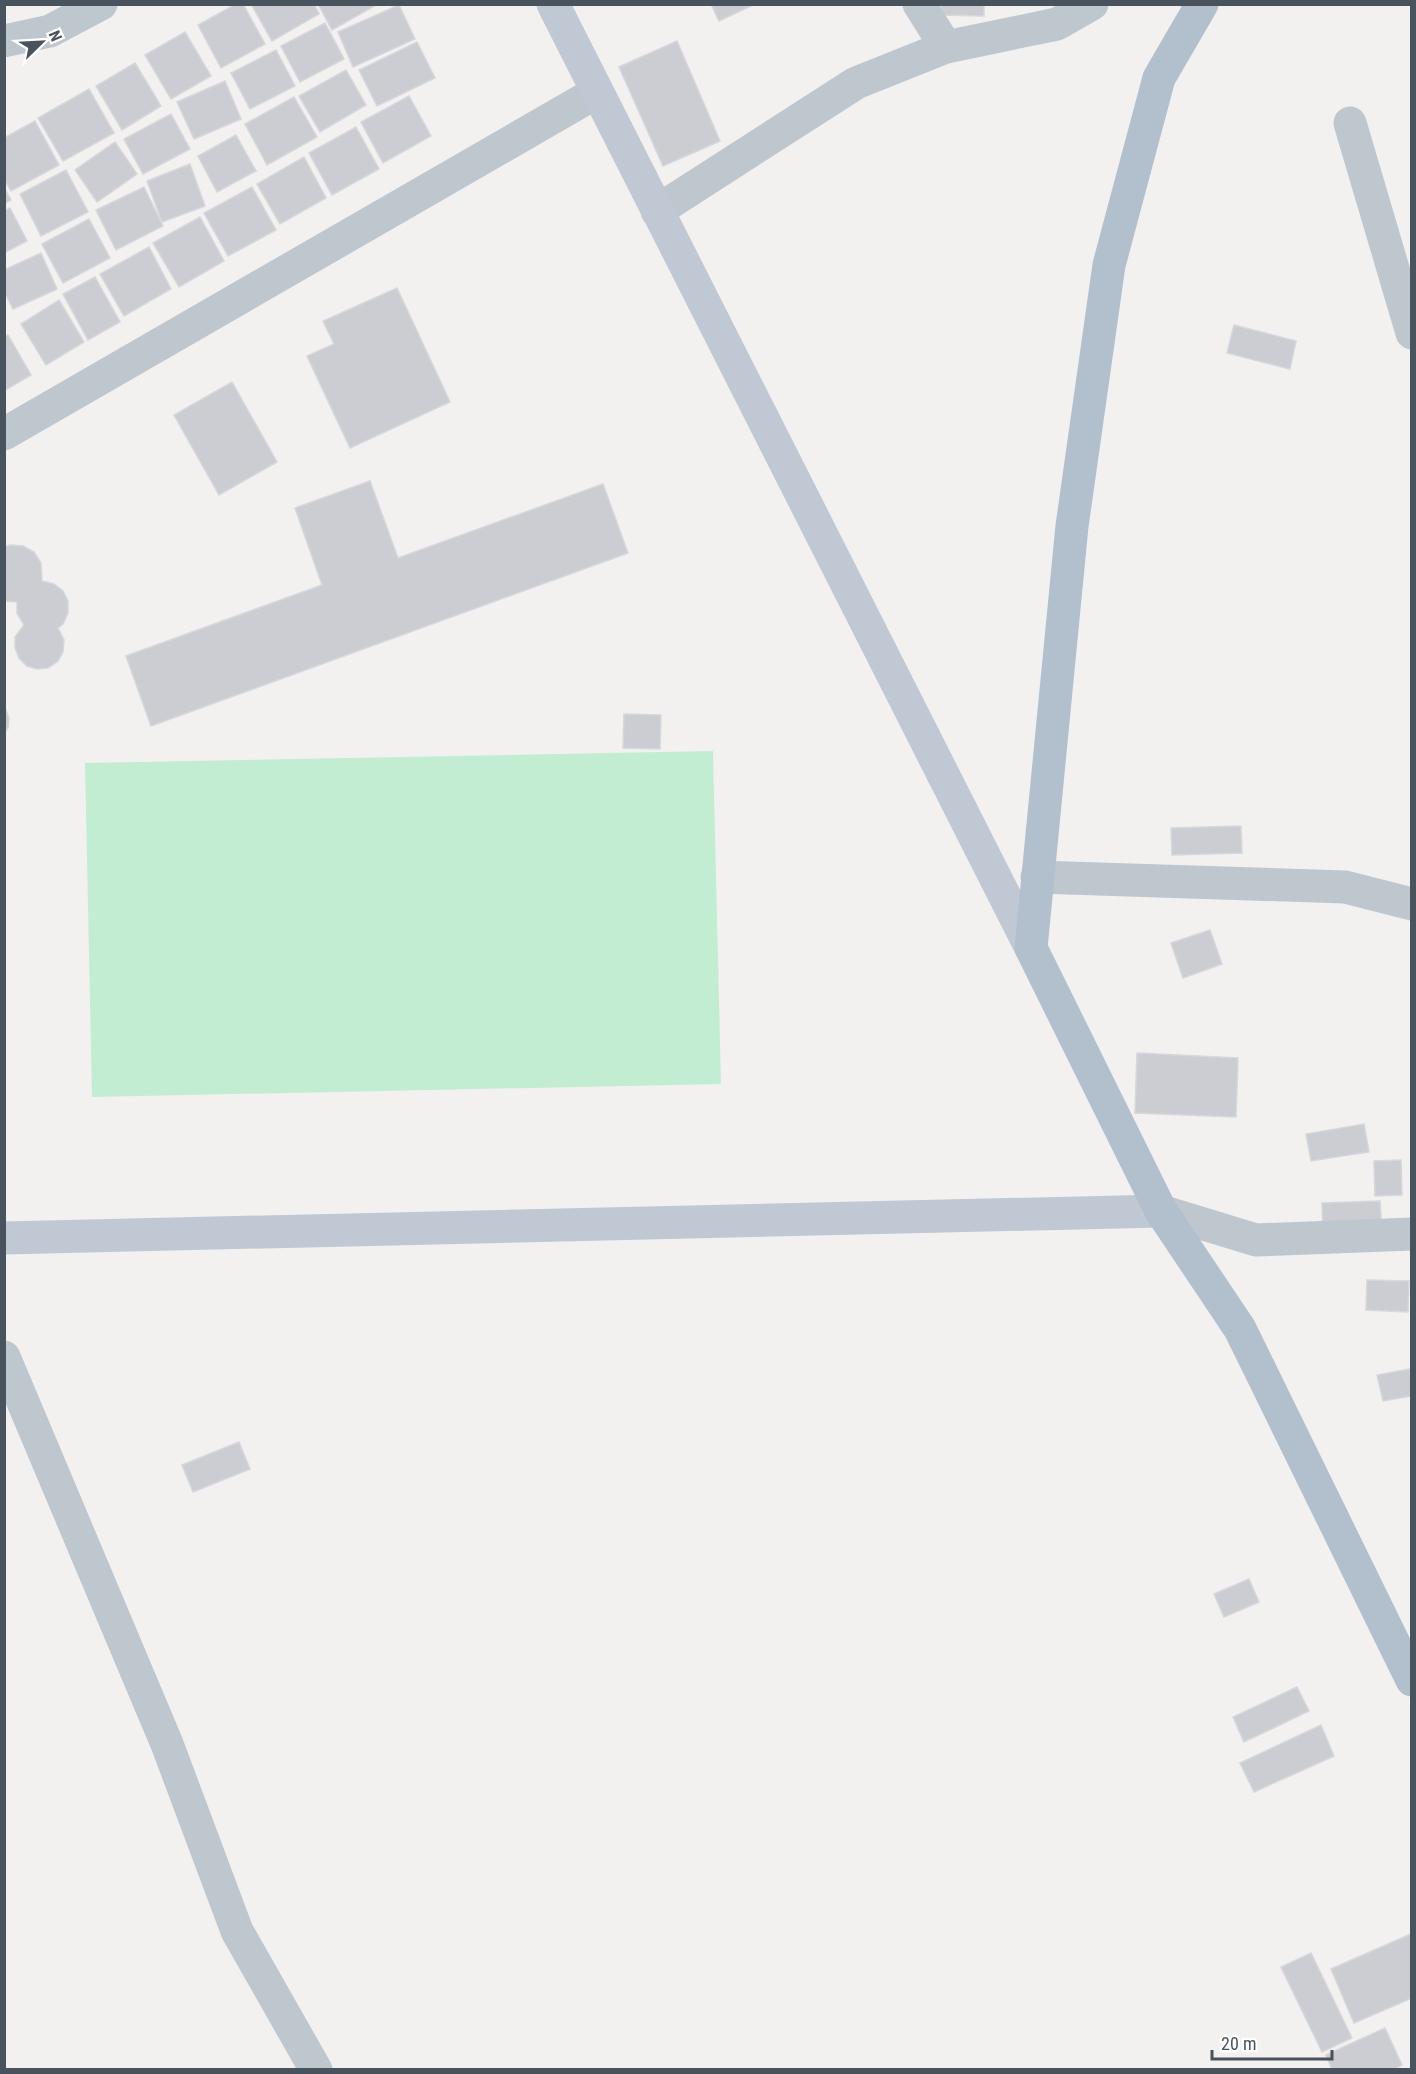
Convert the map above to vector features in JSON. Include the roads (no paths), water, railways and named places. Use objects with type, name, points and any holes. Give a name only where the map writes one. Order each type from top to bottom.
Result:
[{"type":"main road","points":[[1202,4],[1159,78],[1109,265],[1072,526],[1030,948],[1161,1211],[1240,1329],[1412,1680]]},
{"type":"street","points":[[4,41],[50,31],[101,4]]},
{"type":"street","points":[[554,4],[1030,948]]},
{"type":"street","points":[[919,4],[946,47]]},
{"type":"street","points":[[657,211],[856,83],[946,47],[1057,24],[1092,4]]},
{"type":"street","points":[[4,434],[597,92]]},
{"type":"street","points":[[1350,123],[1412,333]]},
{"type":"street","points":[[1037,877],[1345,887],[1412,904]]},
{"type":"street","points":[[4,1238],[1161,1211],[1256,1240],[1412,1234]]},
{"type":"street","points":[[4,1357],[167,1744],[237,1931],[316,2070]]}]
